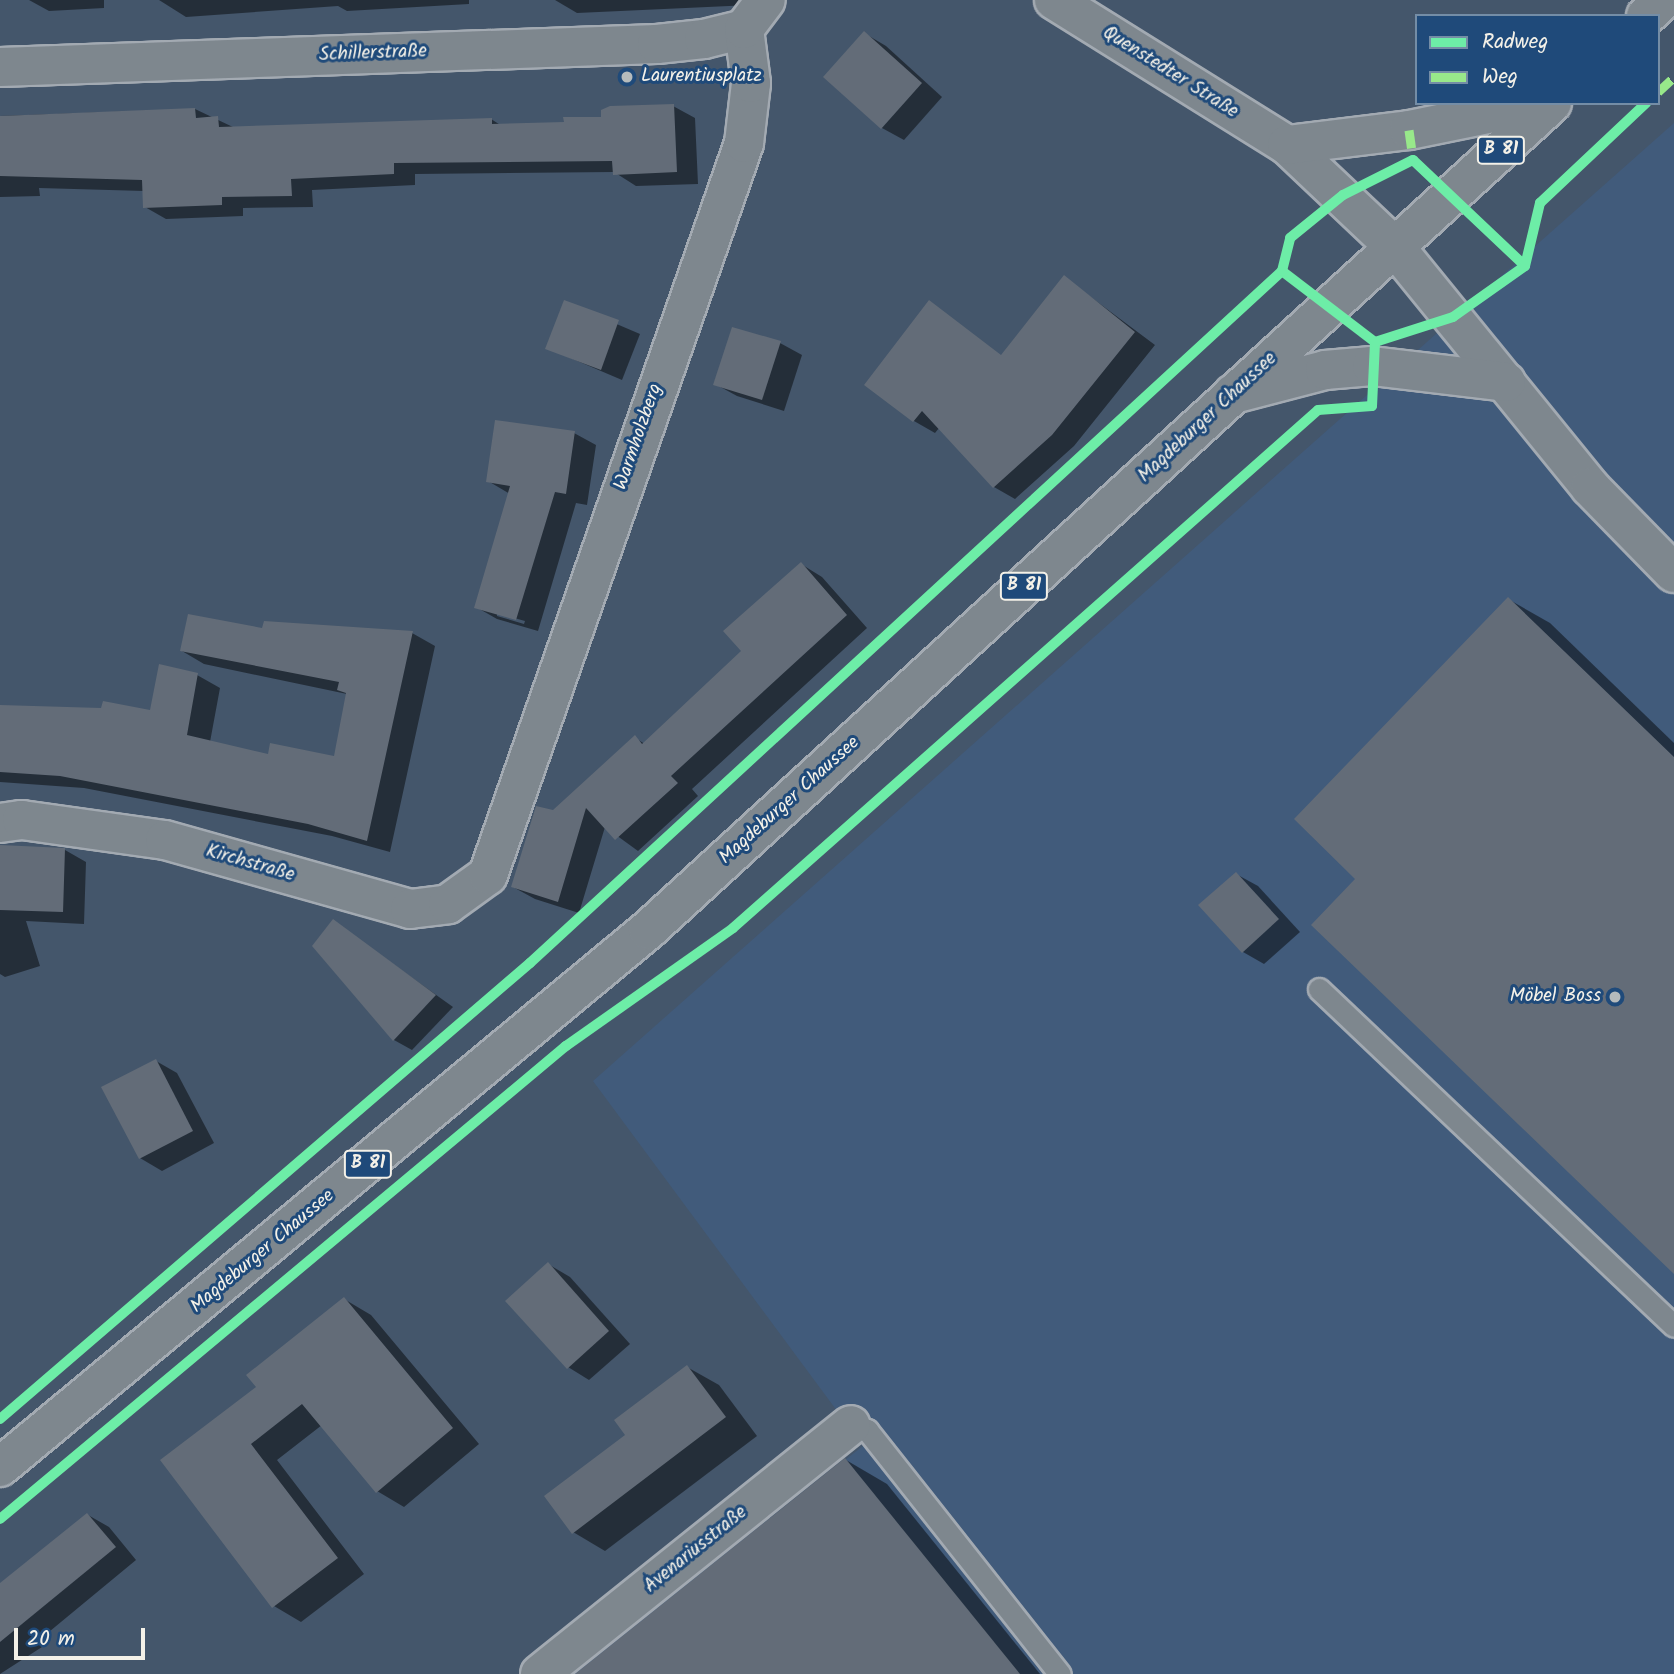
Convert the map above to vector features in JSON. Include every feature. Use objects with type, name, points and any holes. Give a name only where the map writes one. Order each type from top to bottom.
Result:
[{"type":"street","name":"Quenstedter Straße","points":[[1054,0],[1287,145],[1395,247],[1590,487],[1674,573]]},
{"type":"street","points":[[1648,14],[1663,0]]},
{"type":"street","name":"Schillerstraße","points":[[0,67],[657,44],[704,39],[755,14]]},
{"type":"street","name":"Warmholzberg","points":[[488,875],[744,143],[755,14]]},
{"type":"street","points":[[1287,145],[1409,130],[1532,105]]},
{"type":"street","name":"Magdeburger Chaussee","points":[[0,1467],[648,930],[1550,105]]},
{"type":"street","points":[[1233,394],[1325,370],[1372,366],[1506,382]]},
{"type":"street","name":"Kirchstraße","points":[[0,823],[22,820],[165,840],[410,909],[448,904],[488,875]]},
{"type":"street","name":"Avenariusstraße","points":[[540,1674],[851,1425]]},
{"type":"lane","points":[[1319,989],[1674,1326]]},
{"type":"lane","points":[[851,1425],[867,1430],[1060,1674]]},
{"type":"shaded area","points":[[1674,123],[1674,1674],[570,1674],[863,1446],[593,1081]]},
{"type":"building","points":[[864,31],[922,83],[881,129],[823,77]]},
{"type":"building","points":[[674,104],[677,172],[613,175],[612,161],[394,163],[394,174],[291,179],[292,196],[222,197],[222,205],[143,208],[142,180],[0,176],[0,116],[195,108],[196,118],[218,116],[219,127],[492,118],[492,124],[564,122],[563,117],[601,117],[601,110],[610,106]]},
{"type":"building","points":[[1064,275],[1135,332],[1052,435],[993,488],[922,411],[913,422],[864,385],[929,300],[1001,355]]},
{"type":"building","points":[[564,300],[619,320],[601,370],[545,349]]},
{"type":"building","points":[[732,327],[781,341],[762,400],[713,385]]},
{"type":"building","points":[[495,420],[575,431],[566,494],[555,492],[516,620],[474,608],[510,486],[486,482]]},
{"type":"building","points":[[801,562],[847,615],[671,776],[678,783],[615,840],[586,808],[558,902],[511,887],[536,806],[553,810],[635,735],[642,744],[741,651],[723,631]]},
{"type":"building","points":[[1508,597],[1674,757],[1674,1274],[1311,925],[1355,879],[1294,819]]},
{"type":"building","points":[[188,614],[262,628],[264,621],[413,631],[367,841],[308,824],[60,776],[0,772],[0,705],[101,708],[103,701],[150,710],[159,664],[198,673],[187,735],[268,754],[270,743],[334,756],[346,693],[337,690],[339,682],[180,651]]},
{"type":"building","points":[[0,845],[65,848],[63,912],[0,910]]},
{"type":"building","points":[[1236,872],[1279,919],[1242,953],[1198,905]]},
{"type":"building","points":[[333,919],[436,995],[393,1041],[312,946]]},
{"type":"building","points":[[156,1059],[193,1131],[139,1159],[101,1087]]},
{"type":"building","points":[[548,1262],[609,1331],[567,1369],[505,1301]]},
{"type":"building","points":[[344,1297],[453,1428],[376,1493],[302,1404],[251,1444],[338,1558],[272,1608],[160,1460],[256,1387],[246,1375]]},
{"type":"building","points":[[687,1365],[726,1417],[572,1534],[544,1496],[625,1435],[614,1420]]},
{"type":"building","points":[[845,1458],[1020,1674],[575,1674]]},
{"type":"building","points":[[87,1513],[116,1547],[0,1642],[0,1583]]},
{"type":"marked path","points":[[1660,90],[1674,77]]},
{"type":"marked path","points":[[1409,130],[1413,160]]},
{"type":"cycle path","points":[[0,1519],[566,1046],[733,928],[1318,410],[1372,406],[1375,342],[1453,317],[1525,266],[1540,203],[1644,105]]},
{"type":"cycle path","points":[[0,1419],[530,963],[1282,271],[1290,238],[1343,195],[1413,160],[1525,266]]},
{"type":"cycle path","points":[[1282,271],[1375,342]]},
{"type":"place","name":"Laurentiusplatz","points":[[627,77]]},
{"type":"place","name":"Möbel Boss","points":[[1615,997]]}]
